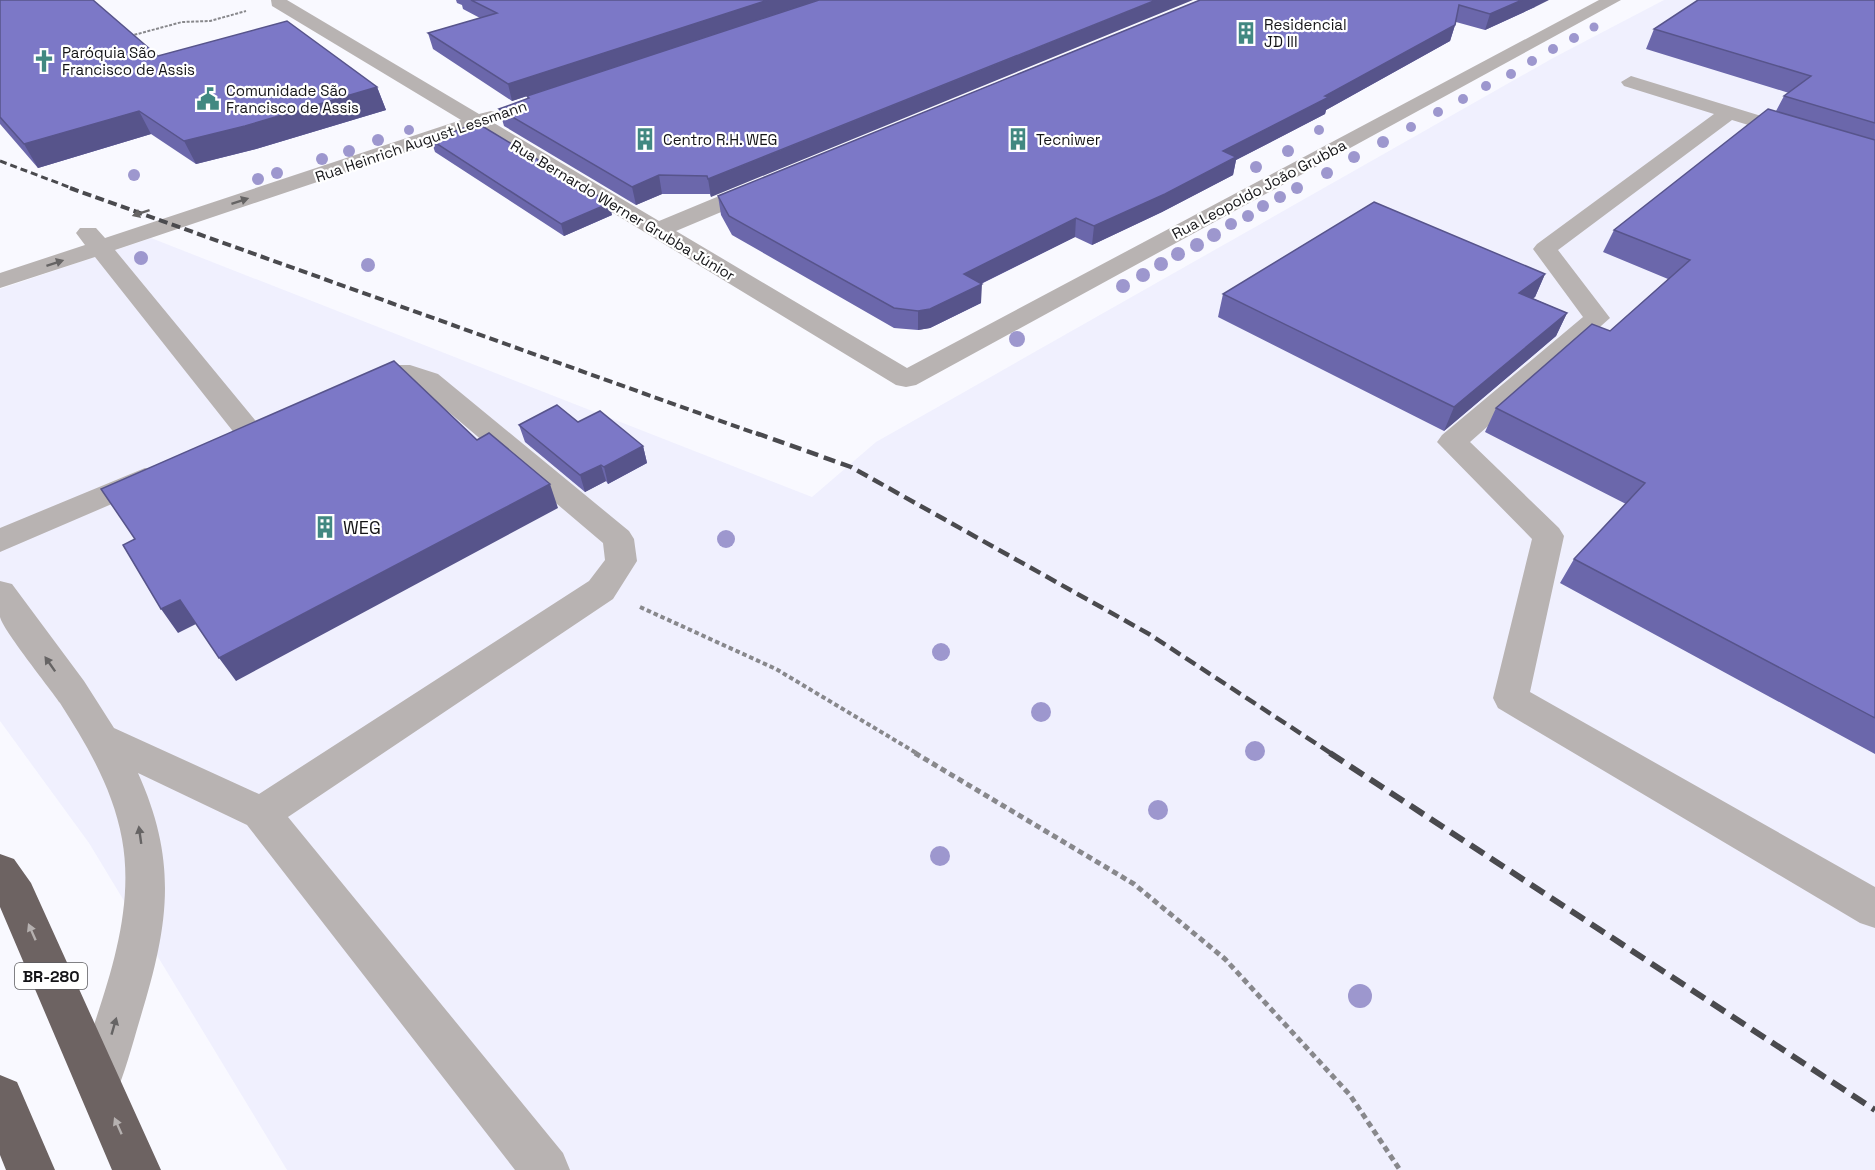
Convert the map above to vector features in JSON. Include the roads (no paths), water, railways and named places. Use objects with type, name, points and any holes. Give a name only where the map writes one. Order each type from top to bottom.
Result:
[{"type":"highway","name":"BR-280","points":[[0,872],[16,896],[137,1170]]},
{"type":"highway","points":[[0,1099],[31,1170]]},
{"type":"street","name":"Rua Leopoldo João Grubba","points":[[906,379],[1612,0]]},
{"type":"street","name":"Rua Bernardo Werner Grubba Júnior","points":[[278,2],[906,379]]},
{"type":"street","points":[[1631,82],[1875,158]]},
{"type":"street","name":"Rua Heinrich August Lessmann","points":[[0,281],[93,240],[490,99]]},
{"type":"street","name":"Rua Heinrich August Lessmann","points":[[54,242],[93,240],[509,111]]},
{"type":"street","points":[[1728,113],[1545,249],[1597,318],[1452,442],[1548,536],[1511,698],[1875,909]]},
{"type":"street","points":[[657,230],[777,181]]},
{"type":"street","points":[[93,240],[249,432]]},
{"type":"street","points":[[261,813],[601,590],[621,561],[618,538],[428,380],[412,372],[397,371],[334,397]]},
{"type":"street","points":[[216,447],[281,419]]},
{"type":"street","points":[[0,541],[173,465]]},
{"type":"street","points":[[0,593],[102,739],[137,814],[146,877],[140,937],[98,1082]]},
{"type":"street","points":[[102,739],[261,813],[546,1170]]},
{"type":"railway","points":[[0,161],[74,189]]},
{"type":"railway","points":[[70,188],[760,435]]},
{"type":"railway","points":[[756,433],[851,467],[1149,634],[1332,754]]},
{"type":"railway","points":[[1330,753],[1875,1110]]},
{"type":"place","name":"Residencial JD III","points":[[1246,33]]},
{"type":"place","name":"Paróquia São Francisco de Assis","points":[[44,61]]},
{"type":"place","name":"Comunidade São Francisco de Assis","points":[[208,99]]},
{"type":"place","name":"Centro R.H. WEG","points":[[645,139]]},
{"type":"place","name":"Tecniwer","points":[[1018,139]]},
{"type":"place","name":"WEG","points":[[325,527]]}]
